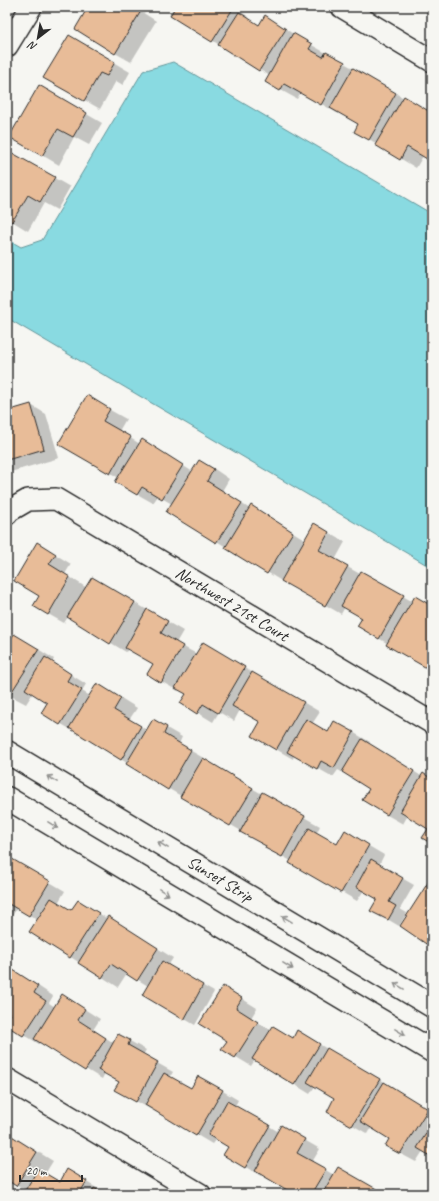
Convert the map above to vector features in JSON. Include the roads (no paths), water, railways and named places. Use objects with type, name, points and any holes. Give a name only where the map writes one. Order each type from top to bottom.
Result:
[{"type":"street","points":[[7,46],[31,7]]},
{"type":"street","points":[[342,7],[432,60]]},
{"type":"street","name":"Northwest 21st Court","points":[[7,514],[28,500],[56,499],[432,723]]},
{"type":"street","name":"Sunset Strip","points":[[7,752],[432,1006]]},
{"type":"street","points":[[7,798],[432,1051]]},
{"type":"street","points":[[7,1079],[200,1194]]},
{"type":"water","points":[[173,62],[432,214],[432,568],[7,318],[7,239],[21,247],[42,240],[143,71]]}]
